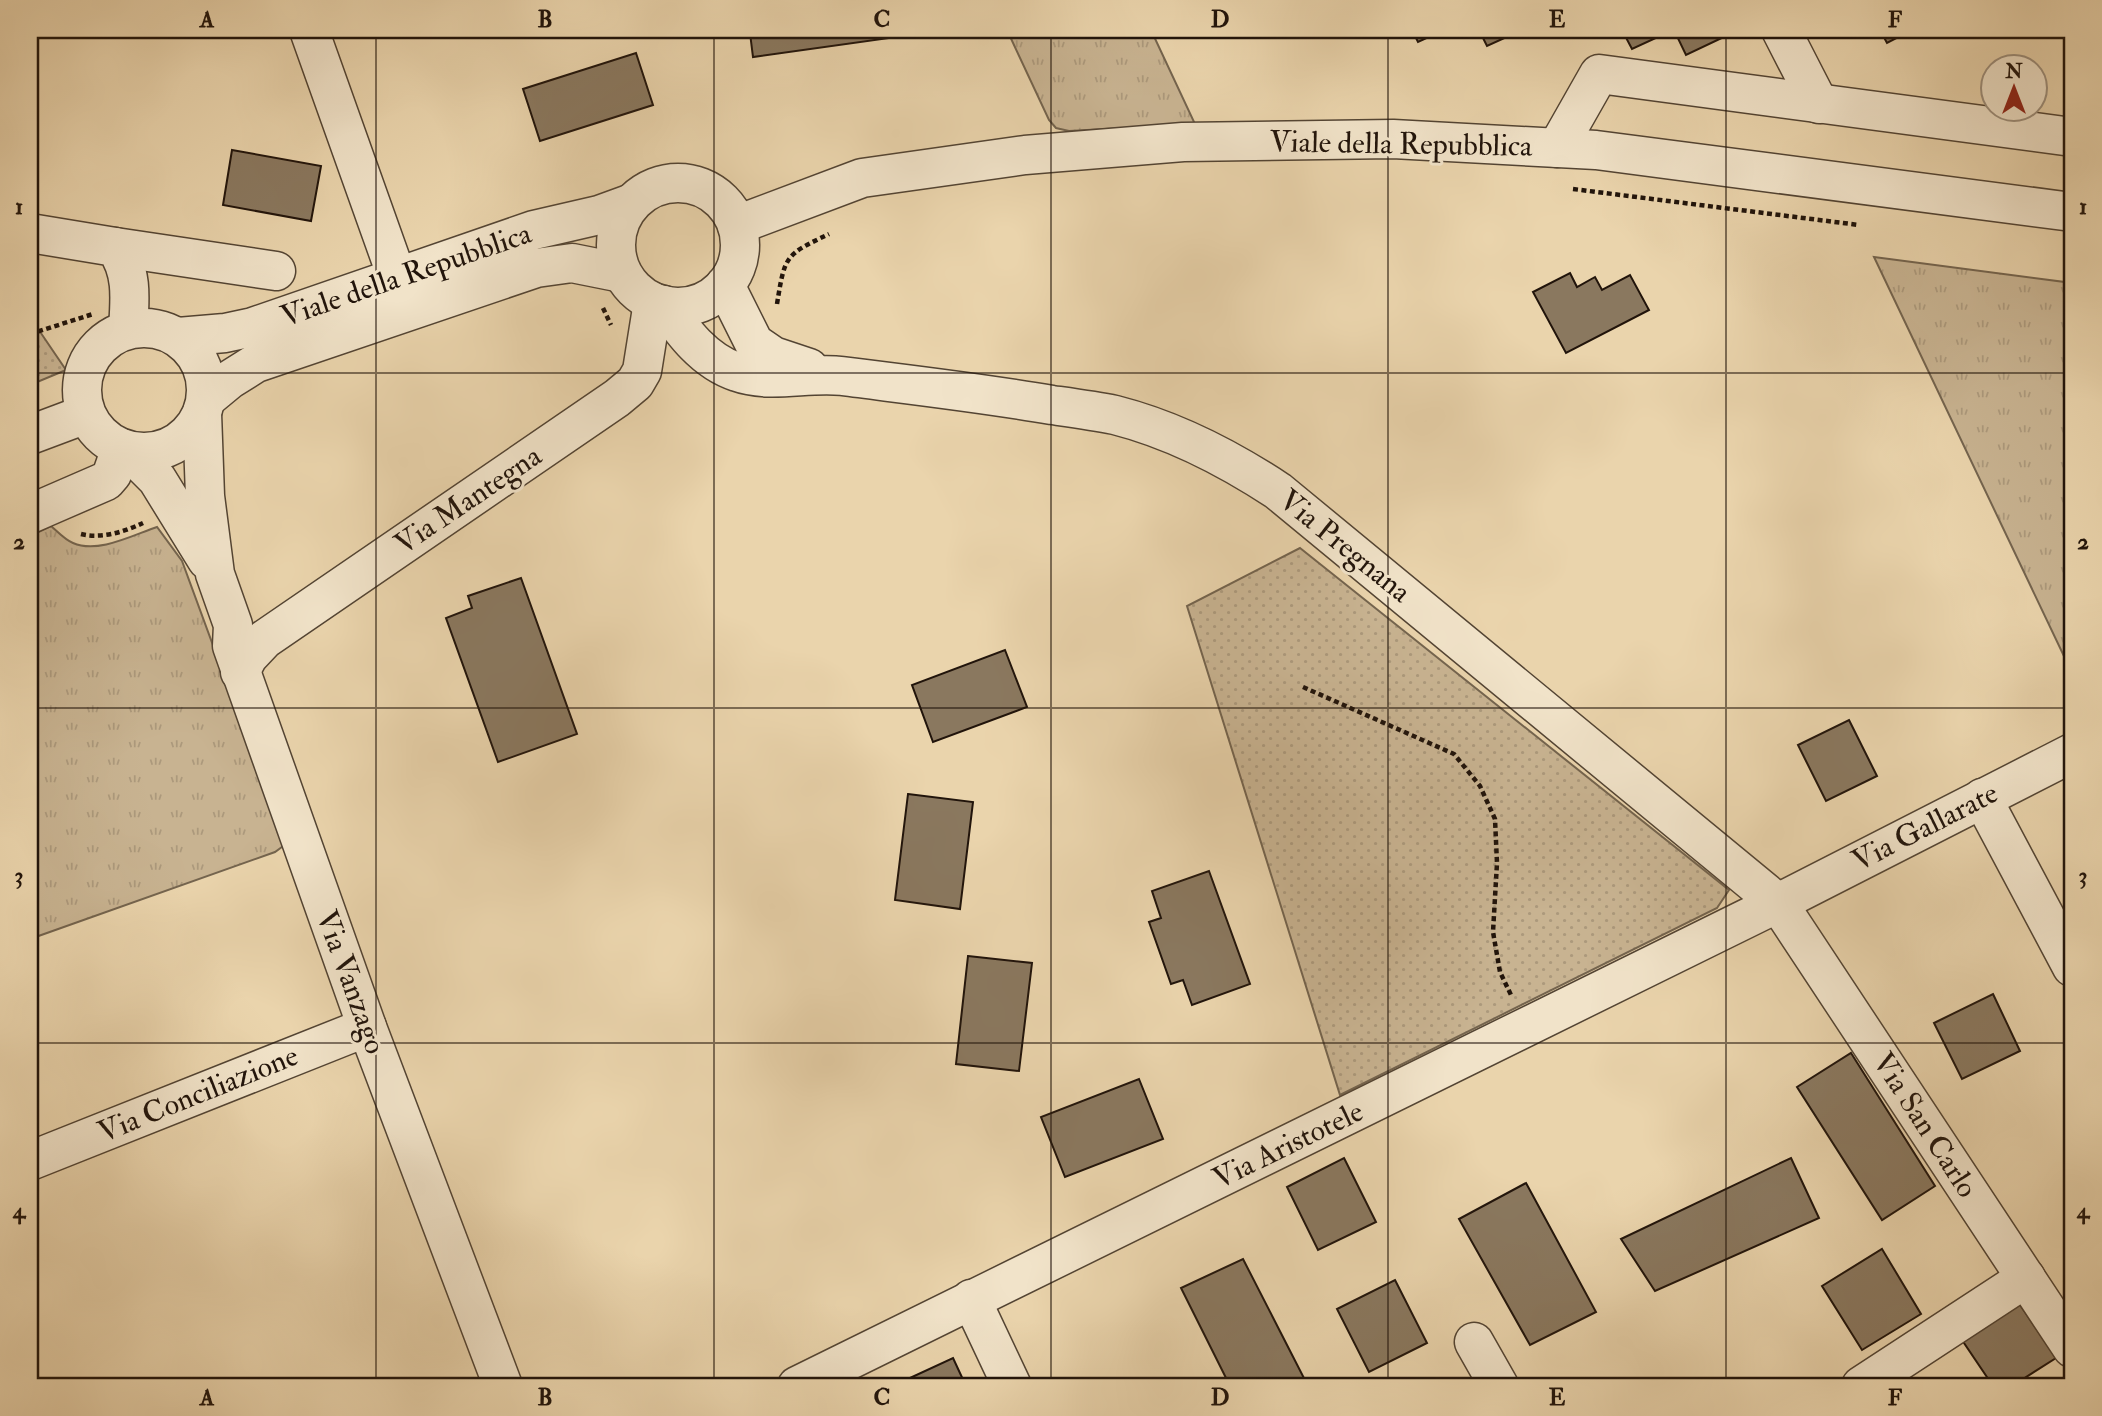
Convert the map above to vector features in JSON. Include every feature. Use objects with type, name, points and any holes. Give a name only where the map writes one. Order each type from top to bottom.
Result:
[{"type":"street","points":[[309,30],[397,277]]},
{"type":"street","points":[[1781,30],[1819,104]]},
{"type":"street","points":[[1558,148],[1598,74],[2072,137]]},
{"type":"street","name":"Viale della Repubblica","points":[[737,225],[862,178],[1051,153],[1183,142],[1393,139],[1596,150],[2072,212]]},
{"type":"street","points":[[669,183],[691,184],[711,192],[727,206],[737,225],[740,246],[736,267],[725,285],[713,296],[697,304],[680,307],[658,303],[630,285],[612,287],[617,255],[616,236],[622,218],[632,203],[649,190],[669,183]]},
{"type":"street","name":"Viale della Repubblica","points":[[178,337],[225,333],[253,327],[534,230],[599,215],[632,203]]},
{"type":"street","points":[[30,233],[276,271]]},
{"type":"street","points":[[116,247],[128,271],[129,315],[93,353],[88,362],[81,393],[86,414],[96,431],[111,443],[125,449],[148,452],[166,449],[182,440],[195,426],[204,406]]},
{"type":"street","name":"Viale della Repubblica","points":[[204,406],[229,380],[256,363],[536,268],[572,263],[612,287]]},
{"type":"street","points":[[725,285],[754,343]]},
{"type":"street","name":"Via Pregnana","points":[[658,303],[684,334],[715,361],[738,373],[778,377],[824,374],[1003,396],[1115,415],[1165,432],[1230,460],[1278,491],[1778,903]]},
{"type":"street","name":"Via Mantegna","points":[[240,672],[248,657],[249,632],[617,398],[635,383],[642,371],[658,303]]},
{"type":"street","points":[[129,315],[154,329],[178,337],[189,346],[201,364],[206,384],[205,496],[215,573]]},
{"type":"street","name":"Via Pregnana","points":[[754,343],[773,356],[824,374]]},
{"type":"street","points":[[30,435],[86,414]]},
{"type":"street","points":[[125,449],[157,479],[249,632]]},
{"type":"street","points":[[41,510],[106,481],[125,449]]},
{"type":"street","name":"Via Vanzago","points":[[240,672],[367,1027],[503,1386]]},
{"type":"street","name":"Via Gallarate","points":[[1778,903],[2072,753]]},
{"type":"street","points":[[1982,798],[2072,967]]},
{"type":"street","name":"Via Aristotele","points":[[797,1386],[1778,903]]},
{"type":"street","name":"Via San Carlo","points":[[1778,903],[2072,1348]]},
{"type":"street","name":"Via Conciliazione","points":[[30,1161],[367,1027]]},
{"type":"street","points":[[1861,1386],[2026,1278]]},
{"type":"street","points":[[971,1299],[1012,1386]]},
{"type":"street","points":[[1474,1342],[1499,1386]]},
{"type":"path","points":[[1561,188],[1867,226]]},
{"type":"path","points":[[754,343],[773,321],[783,268],[789,256],[799,248],[831,233]]},
{"type":"path","points":[[612,287],[622,349],[627,355],[643,362]]},
{"type":"path","points":[[30,334],[129,315]]},
{"type":"path","points":[[41,510],[59,518],[79,534],[92,537],[127,531],[177,509]]},
{"type":"path","points":[[1303,687],[1454,754],[1480,786],[1494,819],[1497,863],[1493,932],[1500,972],[1525,1028]]},
{"type":"green space","points":[[1007,30],[1151,30],[1195,124],[1069,131],[1056,128],[1049,120]]},
{"type":"green space","points":[[1874,257],[2072,283],[2072,673]]},
{"type":"green space","points":[[30,317],[66,370],[30,385]]},
{"type":"green space","points":[[51,526],[70,542],[83,546],[104,545],[157,527],[182,561],[286,844],[275,852],[30,939],[30,536]]},
{"type":"green space","points":[[1300,548],[1729,890],[1717,908],[1340,1095],[1187,606]]},
{"type":"building","points":[[717,30],[924,30],[925,33],[753,57],[750,33],[718,37]]},
{"type":"building","points":[[1412,30],[1444,30],[1418,42]]},
{"type":"building","points":[[1479,30],[1522,30],[1487,46]]},
{"type":"building","points":[[1622,30],[1673,30],[1632,49]]},
{"type":"building","points":[[1674,30],[1725,30],[1728,35],[1686,55]]},
{"type":"building","points":[[1880,30],[1912,30],[1887,43]]},
{"type":"building","points":[[636,53],[653,105],[540,141],[523,89]]},
{"type":"building","points":[[232,150],[321,166],[311,221],[223,205]]},
{"type":"building","points":[[1570,273],[1577,287],[1595,277],[1602,290],[1630,275],[1649,310],[1566,353],[1533,292]]},
{"type":"building","points":[[521,578],[577,734],[498,762],[446,618],[472,608],[468,596]]},
{"type":"building","points":[[1005,650],[1027,707],[933,742],[912,685]]},
{"type":"building","points":[[1849,720],[1877,776],[1826,801],[1798,745]]},
{"type":"building","points":[[908,794],[973,802],[960,909],[895,900]]},
{"type":"building","points":[[1209,871],[1250,984],[1192,1005],[1183,980],[1171,984],[1149,922],[1161,918],[1152,891]]},
{"type":"building","points":[[968,956],[1032,963],[1019,1071],[956,1064]]},
{"type":"building","points":[[1993,994],[2020,1051],[1962,1079],[1934,1023]]},
{"type":"building","points":[[1851,1053],[1935,1186],[1882,1220],[1797,1087]]},
{"type":"building","points":[[1139,1079],[1163,1139],[1065,1177],[1041,1117]]},
{"type":"building","points":[[1344,1158],[1376,1222],[1318,1250],[1287,1187]]},
{"type":"building","points":[[1791,1158],[1819,1218],[1655,1291],[1621,1239]]},
{"type":"building","points":[[1526,1183],[1596,1312],[1530,1345],[1459,1219]]},
{"type":"building","points":[[1882,1249],[1921,1314],[1862,1350],[1822,1286]]},
{"type":"building","points":[[1243,1259],[1308,1386],[1230,1386],[1181,1288]]},
{"type":"building","points":[[1395,1280],[1427,1343],[1369,1372],[1337,1309]]},
{"type":"building","points":[[2019,1303],[2056,1358],[2012,1386],[1993,1386],[1962,1340]]},
{"type":"building","points":[[953,1358],[966,1386],[897,1386],[897,1384]]}]
